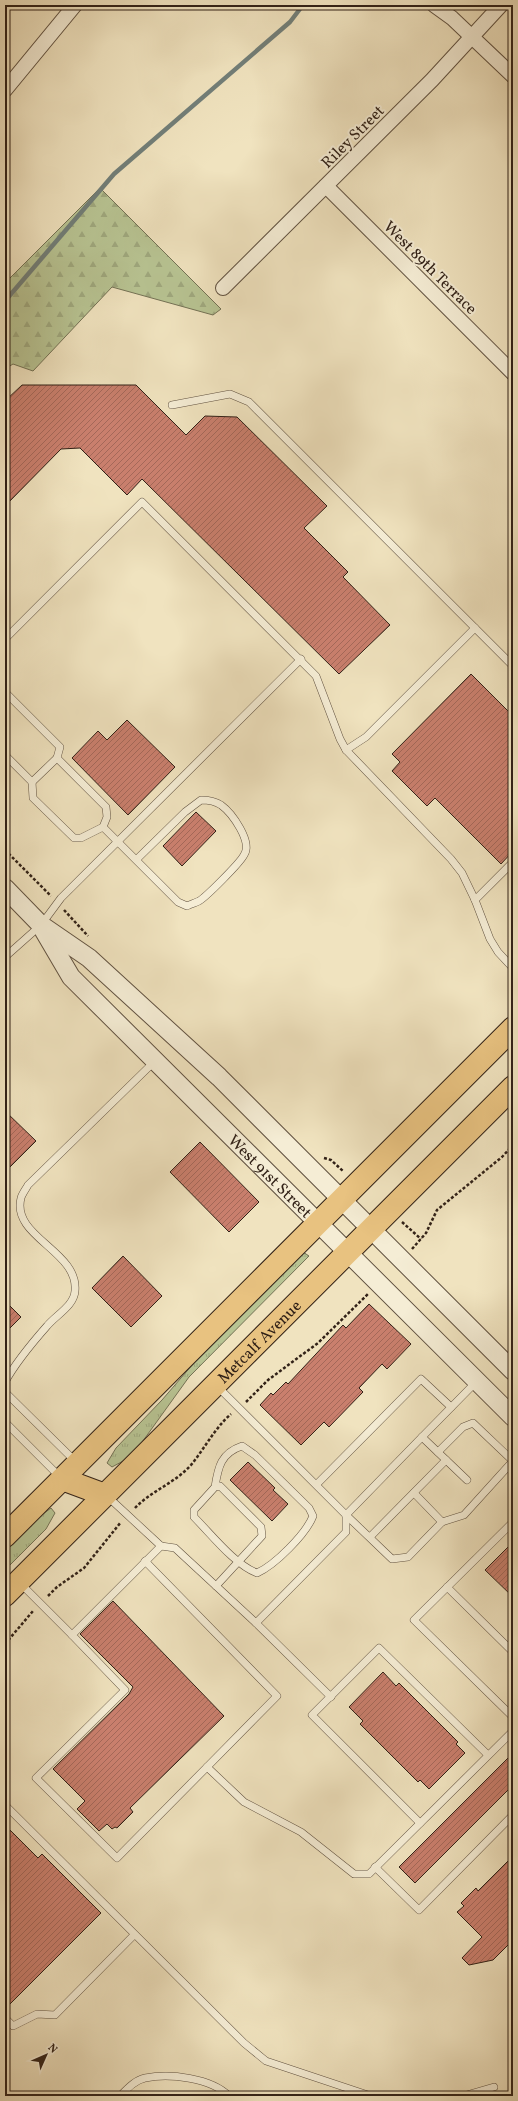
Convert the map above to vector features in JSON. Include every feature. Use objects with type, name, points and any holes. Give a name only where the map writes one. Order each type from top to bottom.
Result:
[{"type":"main road","points":[[5,1536],[343,1200],[513,1028]]},
{"type":"main road","name":"Metcalf Avenue","points":[[12,1588],[513,1087]]},
{"type":"main road","points":[[77,1464],[105,1495]]},
{"type":"main road","points":[[62,1479],[105,1495]]},
{"type":"street","points":[[5,90],[75,5]]},
{"type":"street","points":[[434,5],[474,37],[513,76]]},
{"type":"street","name":"Riley Street","points":[[223,288],[474,37],[501,5]]},
{"type":"street","name":"West 89th Terrace","points":[[326,186],[513,373]]},
{"type":"street","name":"West 91st Street","points":[[5,888],[41,925],[89,958],[219,1077],[343,1200],[370,1230],[508,1363]]},
{"type":"street","name":"West 91st Street","points":[[41,925],[71,977],[348,1252],[378,1284],[477,1381],[506,1406],[513,1417]]},
{"type":"lane","points":[[172,405],[230,394],[249,402],[513,666]]},
{"type":"lane","points":[[5,639],[142,502],[301,659],[316,676],[340,739],[346,750],[451,859],[462,874],[475,900],[490,939],[498,952],[513,968]]},
{"type":"lane","points":[[346,750],[366,737],[475,628]]},
{"type":"lane","points":[[5,957],[41,925],[61,898],[301,659]]},
{"type":"lane","points":[[5,692],[60,747],[57,758],[32,782]]},
{"type":"lane","points":[[5,755],[32,782],[33,798],[74,838],[81,838],[104,828]]},
{"type":"lane","points":[[57,758],[106,807],[107,817],[104,828]]},
{"type":"lane","points":[[104,828],[117,841],[136,860],[178,902],[187,906],[200,901],[245,855],[247,845],[237,824],[221,805],[214,802],[201,800],[194,804],[136,860]]},
{"type":"lane","points":[[475,900],[513,862]]},
{"type":"lane","points":[[5,1382],[48,1324],[69,1305],[76,1291],[73,1276],[67,1264],[30,1228],[22,1218],[21,1198],[28,1185],[156,1061]]},
{"type":"lane","points":[[317,1484],[421,1379],[451,1407]]},
{"type":"lane","points":[[256,1623],[346,1532],[346,1515],[477,1381]]},
{"type":"lane","points":[[216,1384],[238,1408],[392,1559],[408,1557],[442,1522],[464,1515],[513,1461],[473,1423],[463,1427],[438,1452]]},
{"type":"lane","points":[[5,1392],[77,1464]]},
{"type":"lane","points":[[5,1422],[62,1479]]},
{"type":"lane","points":[[422,1437],[467,1480]]},
{"type":"lane","points":[[242,1446],[255,1455],[302,1501],[313,1516],[310,1524],[265,1569],[257,1573],[246,1569],[194,1517],[194,1510],[215,1487],[218,1466],[224,1456],[234,1449],[242,1446]]},
{"type":"lane","points":[[370,1537],[446,1460]]},
{"type":"lane","points":[[215,1487],[220,1486],[261,1527],[262,1536],[216,1586]]},
{"type":"lane","points":[[414,1493],[442,1522]]},
{"type":"lane","points":[[105,1495],[161,1546],[176,1548],[256,1623],[331,1697]]},
{"type":"lane","points":[[513,1522],[414,1620],[513,1717]]},
{"type":"lane","points":[[72,1635],[161,1546]]},
{"type":"lane","points":[[12,1588],[41,1603],[125,1690],[36,1778],[117,1858],[277,1696],[145,1562]]},
{"type":"lane","points":[[447,1587],[513,1652]]},
{"type":"lane","points":[[420,1823],[312,1715],[379,1648],[488,1755]]},
{"type":"lane","points":[[207,1767],[244,1802],[301,1832],[354,1874],[369,1874],[513,1731]]},
{"type":"lane","points":[[5,1805],[244,2043],[266,2061],[370,2096]]},
{"type":"lane","points":[[375,1868],[419,1910],[513,1815]]},
{"type":"lane","points":[[5,2018],[13,2026],[37,2014],[55,2015],[134,1935]]},
{"type":"lane","points":[[120,2096],[130,2086],[145,2078],[173,2077],[205,2082],[221,2088],[229,2096]]},
{"type":"lane","points":[[463,2096],[494,2087]]},
{"type":"path","points":[[401,1260],[426,1233],[437,1210],[502,1157],[513,1145]]},
{"type":"path","points":[[5,1644],[26,1618],[57,1587],[84,1568],[110,1534],[144,1498],[175,1480],[185,1470],[223,1421],[268,1380],[318,1343],[378,1284]]},
{"type":"green space","points":[[100,188],[221,309],[213,315],[112,287],[33,371],[13,364],[5,369],[5,283]]},
{"type":"green space","points":[[303,1252],[309,1256],[189,1377],[140,1445],[125,1460],[112,1467],[107,1463],[116,1448],[162,1400],[218,1335]]},
{"type":"green space","points":[[51,1508],[55,1513],[46,1529],[5,1570],[5,1547],[24,1528]]},
{"type":"building","points":[[22,385],[136,385],[186,435],[205,416],[237,417],[327,506],[304,528],[348,572],[343,577],[390,625],[339,674],[142,479],[127,495],[80,448],[61,449],[5,506],[5,401]]},
{"type":"building","points":[[471,674],[513,716],[513,851],[501,864],[435,798],[427,806],[392,771],[400,762],[392,754]]},
{"type":"building","points":[[127,720],[175,767],[128,815],[72,758],[98,731],[107,740]]},
{"type":"building","points":[[196,812],[216,831],[182,866],[163,846]]},
{"type":"building","points":[[5,1111],[36,1141],[5,1172]]},
{"type":"building","points":[[200,1142],[259,1202],[229,1232],[170,1172]]},
{"type":"building","points":[[123,1256],[162,1296],[131,1327],[92,1288]]},
{"type":"building","points":[[5,1301],[21,1317],[5,1333]]},
{"type":"building","points":[[369,1304],[411,1344],[387,1369],[382,1364],[359,1388],[363,1392],[329,1427],[324,1422],[301,1445],[260,1405],[271,1393],[273,1395],[286,1382],[288,1384],[343,1325],[346,1328]]},
{"type":"building","points":[[248,1462],[275,1488],[273,1490],[288,1504],[272,1521],[230,1480]]},
{"type":"building","points":[[513,1542],[513,1597],[485,1570]]},
{"type":"building","points":[[113,1601],[224,1716],[130,1808],[133,1812],[117,1828],[115,1827],[112,1829],[107,1824],[99,1831],[77,1809],[85,1801],[53,1769],[129,1694],[133,1687],[80,1634]]},
{"type":"building","points":[[383,1672],[396,1686],[399,1683],[458,1742],[456,1744],[465,1753],[429,1789],[420,1780],[418,1782],[360,1724],[363,1721],[349,1707]]},
{"type":"building","points":[[513,1753],[513,1785],[415,1883],[399,1867]]},
{"type":"building","points":[[5,1825],[38,1858],[42,1854],[101,1913],[5,2009]]},
{"type":"building","points":[[513,1856],[513,1940],[493,1960],[469,1965],[462,1958],[482,1937],[457,1912],[464,1906],[461,1903],[476,1888],[478,1891]]},
{"type":"waterway","points":[[5,301],[114,174],[290,22],[303,5]]}]
